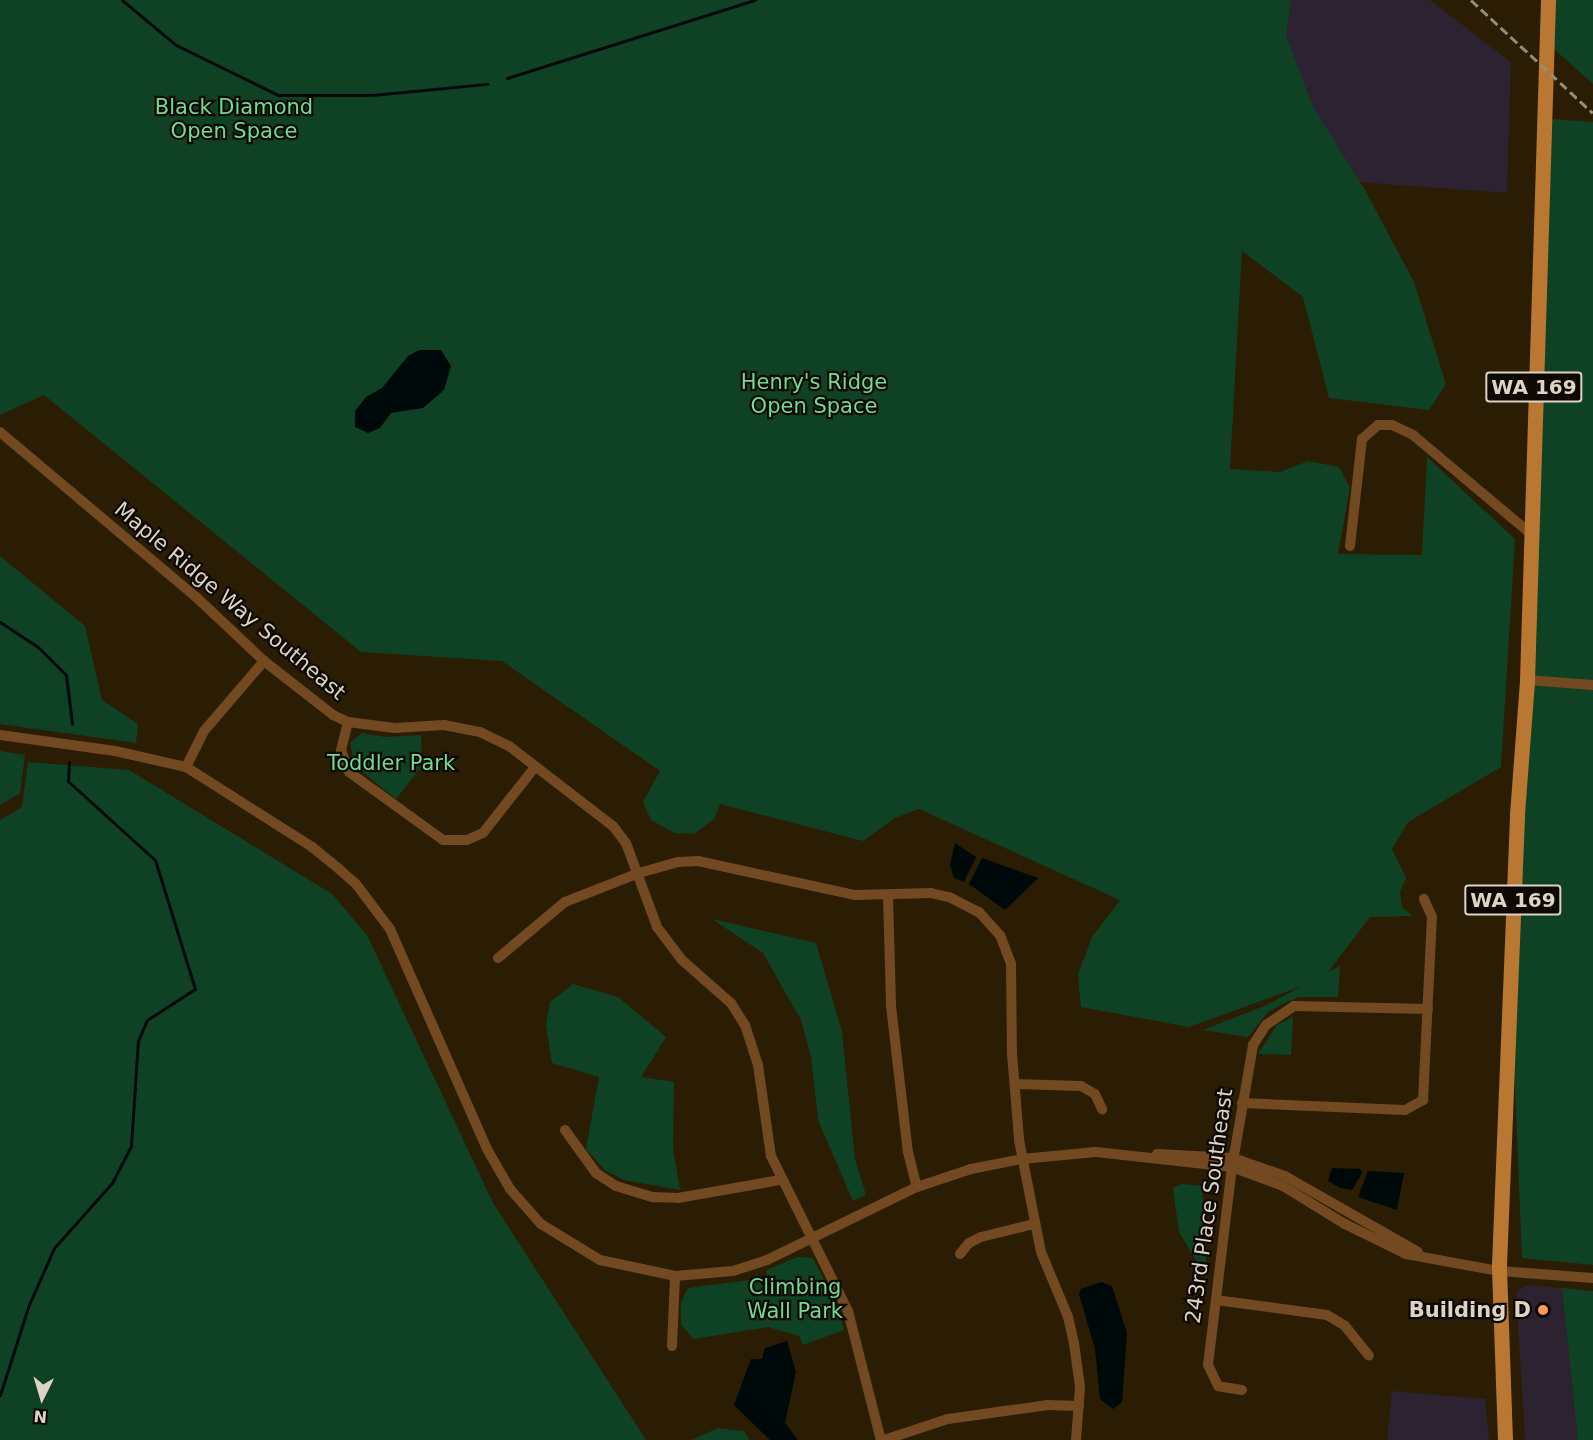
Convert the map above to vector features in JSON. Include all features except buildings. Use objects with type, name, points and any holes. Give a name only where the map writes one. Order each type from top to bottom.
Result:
[{"type":"main road","name":"WA 169","points":[[1505,1440],[1499,1271],[1517,814],[1527,680],[1548,0]]},
{"type":"street","points":[[1350,546],[1362,439],[1378,425],[1392,425],[1413,435],[1531,534]]},
{"type":"street","name":"Maple Ridge Way Southeast","points":[[0,432],[195,596],[264,661],[322,707],[348,722],[395,728],[444,725],[480,732],[509,746],[614,826],[626,843],[639,873],[657,927],[669,944],[731,1003],[745,1025],[758,1065],[767,1139],[780,1180],[848,1311],[883,1440]]},
{"type":"street","points":[[186,767],[210,722],[264,661]]},
{"type":"street","points":[[1527,680],[1593,685]]},
{"type":"street","points":[[348,722],[341,750],[349,772],[443,840],[467,840],[483,833],[535,767]]},
{"type":"street","points":[[0,735],[115,751],[186,767],[312,847],[356,884],[390,929],[487,1149],[519,1202],[562,1239],[600,1260],[675,1276],[743,1268],[917,1187],[971,1169],[1022,1159],[1096,1152],[1233,1162],[1283,1186],[1380,1243],[1406,1254],[1499,1271],[1593,1278]]},
{"type":"street","points":[[498,958],[565,902],[639,873],[698,861],[824,891],[888,896],[932,893],[949,897],[979,912],[1000,935],[1011,964],[1015,1084],[1022,1159],[1041,1252],[1068,1317],[1078,1366],[1079,1406],[1076,1440]]},
{"type":"street","points":[[888,896],[891,1006],[908,1152],[917,1187]]},
{"type":"street","points":[[1242,1103],[1405,1110],[1418,1106],[1427,1086],[1432,917],[1424,899]]},
{"type":"street","name":"243rd Place Southeast","points":[[1242,1390],[1218,1386],[1210,1375],[1216,1300],[1233,1162],[1253,1045],[1278,1014],[1294,1006],[1313,1004],[1428,1009]]},
{"type":"street","points":[[1015,1084],[1081,1086],[1095,1094],[1102,1109]]},
{"type":"street","points":[[565,1130],[596,1173],[616,1186],[653,1197],[678,1198],[780,1180]]},
{"type":"street","points":[[960,1254],[969,1242],[981,1237],[1034,1224]]},
{"type":"street","points":[[672,1346],[675,1276]]},
{"type":"street","points":[[1216,1300],[1327,1315],[1345,1326],[1369,1356]]},
{"type":"street","points":[[883,1440],[948,1419],[1048,1405],[1079,1406]]},
{"type":"shaded area","points":[[1275,0],[1430,0],[1511,62],[1507,193],[1251,174]]},
{"type":"shaded area","points":[[419,350],[441,350],[451,366],[444,390],[423,408],[391,413],[380,428],[368,433],[355,427],[355,411],[366,397],[382,388],[408,356]]},
{"type":"shaded area","points":[[955,843],[976,857],[964,882],[954,878],[950,865]]},
{"type":"shaded area","points":[[982,858],[1038,878],[1005,910],[969,884]]},
{"type":"shaded area","points":[[1332,1168],[1360,1169],[1362,1173],[1352,1190],[1340,1188],[1328,1181]]},
{"type":"shaded area","points":[[1368,1171],[1404,1173],[1397,1210],[1358,1197]]},
{"type":"shaded area","points":[[1101,1282],[1112,1286],[1127,1333],[1122,1402],[1113,1409],[1100,1399],[1095,1349],[1079,1294],[1081,1289]]},
{"type":"shaded area","points":[[1527,1285],[1562,1288],[1579,1440],[1525,1440],[1516,1292]]},
{"type":"shaded area","points":[[787,1341],[796,1372],[785,1423],[798,1440],[770,1440],[734,1405],[751,1359],[762,1359],[765,1348]]},
{"type":"shaded area","points":[[1392,1391],[1485,1399],[1489,1440],[1387,1440]]},
{"type":"green space","name":"Henry's Ridge Open Space","points":[[0,0],[1291,0],[1286,36],[1313,107],[1365,190],[1414,282],[1446,384],[1429,410],[1329,398],[1303,297],[1242,251],[1230,469],[1280,472],[1308,461],[1339,467],[1350,488],[1338,554],[1422,555],[1427,457],[1515,539],[1501,767],[1408,822],[1392,849],[1406,878],[1400,892],[1402,907],[1412,916],[1370,917],[1328,972],[1340,966],[1338,997],[1299,997],[1284,1003],[1268,1012],[1248,1037],[1203,1030],[1267,1005],[1302,986],[1189,1027],[1081,1007],[1078,974],[1092,937],[1120,900],[919,809],[895,818],[863,841],[720,804],[714,819],[694,834],[675,833],[651,820],[643,802],[660,771],[502,661],[361,652],[44,395],[0,415]]},
{"type":"green space","points":[[1555,0],[1593,0],[1593,84],[1553,48]]},
{"type":"green space","points":[[1551,119],[1593,122],[1593,1265],[1522,1258],[1515,1088],[1516,955]]},
{"type":"green space","points":[[0,556],[85,626],[102,700],[138,724],[136,743],[0,724]]},
{"type":"green space","name":"Toddler Park","points":[[362,733],[385,737],[421,735],[422,766],[396,799],[355,766],[350,743]]},
{"type":"green space","points":[[0,751],[25,755],[20,793],[0,805]]},
{"type":"green space","points":[[28,762],[129,770],[332,894],[367,935],[493,1203],[646,1440],[0,1440],[0,820],[22,807]]},
{"type":"green space","points":[[712,919],[816,943],[842,1032],[855,1159],[866,1195],[853,1201],[818,1120],[811,1056],[801,1020],[763,953]]},
{"type":"green space","points":[[573,984],[618,997],[666,1037],[641,1077],[674,1082],[673,1148],[680,1190],[624,1180],[605,1170],[586,1149],[599,1077],[552,1063],[546,1025],[550,1002]]},
{"type":"green space","points":[[1293,1017],[1291,1055],[1258,1054],[1277,1025]]},
{"type":"green space","points":[[1182,1184],[1202,1186],[1207,1278],[1179,1232],[1173,1188]]},
{"type":"green space","name":"Climbing Wall Park","points":[[797,1257],[813,1258],[838,1307],[844,1330],[803,1345],[799,1336],[768,1327],[693,1339],[681,1324],[681,1302],[688,1288],[766,1278],[767,1270]]},
{"type":"green space","points":[[1562,1288],[1593,1291],[1593,1440],[1578,1440]]},
{"type":"green space","points":[[718,1428],[744,1431],[750,1440],[692,1440]]},
{"type":"waterway","points":[[122,0],[176,45],[278,95],[372,95],[487,84]]},
{"type":"waterway","points":[[507,78],[755,0]]},
{"type":"waterway","points":[[0,622],[38,647],[66,675],[72,724]]},
{"type":"waterway","points":[[0,1395],[28,1307],[54,1248],[112,1183],[131,1146],[138,1041],[147,1020],[195,989],[155,860],[68,781],[69,762]]},
{"type":"railway","points":[[1471,0],[1593,113]]},
{"type":"place","name":"Building D","points":[[1543,1310]]},
{"type":"park label","name":"Black Diamond Open Space","points":[[234,119]]}]
